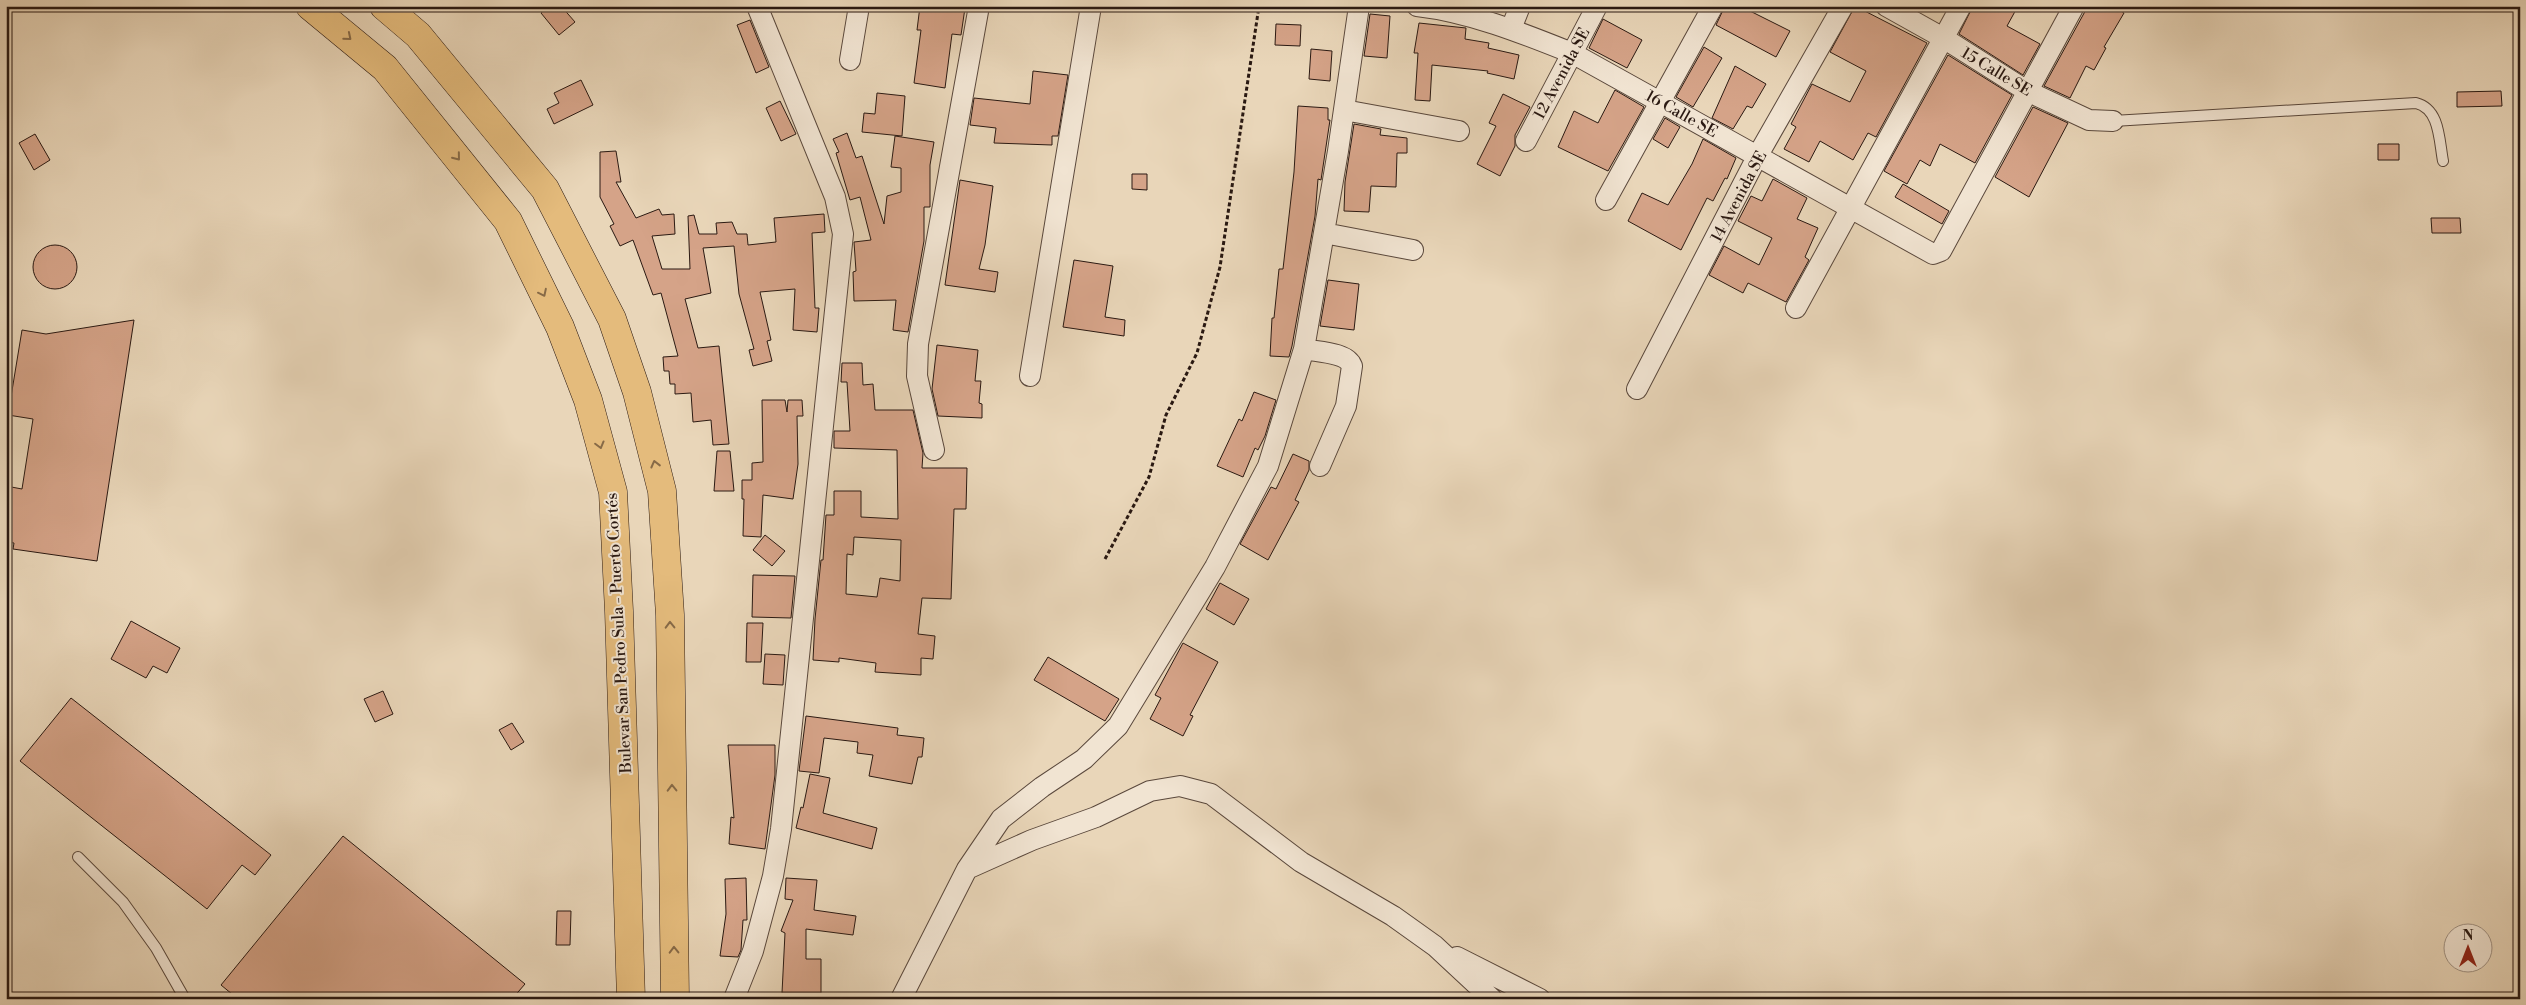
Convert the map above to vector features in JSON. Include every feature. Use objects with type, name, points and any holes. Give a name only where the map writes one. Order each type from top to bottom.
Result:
[{"type":"highway","name":"Bulevar San Pedro Sula - Puerto Cortés","points":[[310,6],[384,68],[508,221],[560,327],[588,400],[613,492],[619,611],[631,999]]},
{"type":"highway","points":[[384,6],[418,34],[545,189],[612,319],[637,392],[662,491],[670,615],[675,999]]},
{"type":"street","points":[[734,999],[753,951],[773,876],[781,829],[843,234],[835,197],[757,6]]},
{"type":"street","points":[[850,60],[859,6]]},
{"type":"street","points":[[934,450],[917,376],[918,344],[978,6]]},
{"type":"street","points":[[1030,376],[1091,6]]},
{"type":"street","points":[[901,999],[967,869],[1001,819],[1042,787],[1084,759],[1118,726],[1215,567],[1268,466],[1304,350],[1360,6]]},
{"type":"street","points":[[1512,29],[1520,6]]},
{"type":"street","name":"12 Avenida SE","points":[[1526,141],[1597,6]]},
{"type":"street","points":[[1606,200],[1662,102],[1713,6]]},
{"type":"street","name":"14 Avenida SE","points":[[1637,389],[1758,156],[1843,6]]},
{"type":"street","name":"15 Calle SE","points":[[1886,6],[1945,39],[2027,91],[2089,120],[2113,121]]},
{"type":"street","points":[[1796,308],[1849,208],[1962,6]]},
{"type":"street","points":[[2027,91],[2074,6]]},
{"type":"street","name":"16 Calle SE","points":[[1430,7],[1512,29],[1572,53],[1933,254],[1941,251],[2027,91]]},
{"type":"street","points":[[1344,110],[1459,131]]},
{"type":"street","points":[[1324,233],[1413,250]]},
{"type":"street","points":[[1304,350],[1344,357],[1352,366],[1346,406],[1320,466]]},
{"type":"street","points":[[967,869],[1032,840],[1096,817],[1150,791],[1180,786],[1211,794],[1300,862],[1393,916],[1435,946],[1492,999]]},
{"type":"street","points":[[1435,946],[1540,999]]},
{"type":"lane","points":[[2113,121],[2416,103],[2426,106],[2431,110],[2436,123],[2443,161]]},
{"type":"lane","points":[[78,857],[123,902],[156,948],[185,999]]},
{"type":"path","points":[[1105,559],[1149,477],[1166,416],[1197,353],[1220,267],[1259,6]]},
{"type":"building","points":[[549,6],[561,6],[575,22],[559,35],[541,13]]},
{"type":"building","points":[[920,6],[965,8],[961,35],[952,34],[945,88],[914,83],[921,30],[917,30]]},
{"type":"building","points":[[1683,6],[1699,6],[1696,12]]},
{"type":"building","points":[[1725,6],[1740,6],[1790,31],[1776,57],[1716,25]]},
{"type":"building","points":[[1855,6],[1927,43],[1876,137],[1868,133],[1853,160],[1820,141],[1809,162],[1784,149],[1796,127],[1791,124],[1812,84],[1850,102],[1866,71],[1830,52]]},
{"type":"building","points":[[1973,6],[2018,6],[2007,26],[2040,44],[2023,75],[1959,34]]},
{"type":"building","points":[[2088,6],[2113,6],[2124,13],[2104,47],[2106,48],[2094,70],[2086,66],[2070,98],[2044,86]]},
{"type":"building","points":[[1370,14],[1390,16],[1387,58],[1364,56]]},
{"type":"building","points":[[1603,19],[1642,40],[1627,68],[1589,48]]},
{"type":"building","points":[[750,20],[769,67],[756,73],[737,25]]},
{"type":"building","points":[[1419,23],[1466,28],[1465,39],[1489,43],[1488,48],[1519,55],[1514,79],[1487,73],[1488,71],[1432,65],[1430,101],[1415,100],[1418,53],[1414,53]]},
{"type":"building","points":[[1276,24],[1301,25],[1300,46],[1275,45]]},
{"type":"building","points":[[1704,47],[1722,58],[1693,107],[1676,97]]},
{"type":"building","points":[[1311,49],[1332,51],[1330,81],[1309,79]]},
{"type":"building","points":[[1948,55],[2012,95],[1975,163],[1940,144],[1930,166],[1920,160],[1907,184],[1884,171]]},
{"type":"building","points":[[1735,66],[1766,84],[1752,108],[1747,106],[1733,129],[1712,118]]},
{"type":"building","points":[[1033,71],[1068,75],[1058,136],[1052,136],[1052,145],[994,143],[996,128],[970,125],[974,98],[1030,104]]},
{"type":"building","points":[[581,80],[593,105],[554,124],[547,109],[559,103],[554,93]]},
{"type":"building","points":[[1615,90],[1644,107],[1608,171],[1558,147],[1574,111],[1598,123]]},
{"type":"building","points":[[2501,91],[2502,106],[2457,107],[2457,92]]},
{"type":"building","points":[[877,93],[905,96],[902,136],[862,132],[864,113],[875,114]]},
{"type":"building","points":[[1503,94],[1530,107],[1515,135],[1515,146],[1500,176],[1477,164],[1496,126],[1489,123]]},
{"type":"building","points":[[780,101],[796,134],[781,141],[766,108]]},
{"type":"building","points":[[1298,106],[1328,108],[1328,120],[1330,120],[1321,180],[1318,179],[1315,216],[1292,346],[1289,357],[1270,356],[1272,318],[1274,318],[1279,269],[1283,269],[1294,172]]},
{"type":"building","points":[[2033,107],[2068,123],[2029,197],[1995,177]]},
{"type":"building","points":[[1665,118],[1680,127],[1668,148],[1653,139]]},
{"type":"building","points":[[1354,124],[1381,129],[1380,135],[1407,138],[1407,153],[1397,153],[1396,187],[1371,186],[1369,212],[1344,211],[1345,182]]},
{"type":"building","points":[[847,133],[856,158],[862,156],[884,224],[887,196],[901,192],[901,168],[891,167],[895,136],[934,142],[930,165],[930,207],[924,207],[924,241],[908,332],[893,330],[896,300],[854,301],[853,272],[856,271],[854,242],[871,240],[860,197],[850,200],[836,153],[839,152],[833,139]]},
{"type":"building","points":[[35,134],[50,160],[34,170],[19,143]]},
{"type":"building","points":[[1703,139],[1736,158],[1727,179],[1725,178],[1713,201],[1707,198],[1681,250],[1628,221],[1642,193],[1668,205],[1692,164]]},
{"type":"building","points":[[2378,144],[2399,144],[2399,160],[2378,160]]},
{"type":"building","points":[[616,151],[621,182],[616,182],[636,218],[659,209],[662,215],[674,214],[675,234],[652,236],[662,269],[690,269],[688,216],[694,215],[699,234],[717,234],[716,223],[732,222],[737,234],[747,234],[748,245],[776,242],[774,218],[824,214],[825,232],[812,233],[815,308],[819,308],[817,332],[793,330],[795,289],[760,292],[771,340],[767,341],[772,361],[753,366],[749,350],[754,349],[739,294],[734,246],[703,248],[711,293],[685,299],[698,348],[719,346],[729,444],[713,445],[711,420],[693,422],[691,393],[675,394],[675,384],[670,384],[669,371],[664,371],[663,357],[678,356],[661,293],[653,295],[633,240],[620,246],[610,226],[614,224],[600,197],[600,152]]},
{"type":"building","points":[[1132,174],[1147,174],[1147,190],[1132,189]]},
{"type":"building","points":[[1773,179],[1807,198],[1797,219],[1818,228],[1805,257],[1809,260],[1786,302],[1748,283],[1743,293],[1709,275],[1724,246],[1759,265],[1772,238],[1738,221],[1751,196],[1762,201]]},
{"type":"building","points":[[960,180],[993,186],[985,245],[979,269],[998,272],[995,292],[945,285]]},
{"type":"building","points":[[1903,184],[1949,211],[1942,224],[1895,197]]},
{"type":"building","points":[[2431,218],[2460,218],[2461,233],[2432,233]]},
{"type":"building","points":[[51,245],[59,245],[71,251],[77,267],[71,283],[59,289],[51,289],[39,283],[33,271],[33,263],[39,251]]},
{"type":"building","points":[[1074,260],[1113,266],[1105,317],[1125,320],[1124,336],[1063,327]]},
{"type":"building","points":[[1328,280],[1359,284],[1354,330],[1320,326]]},
{"type":"building","points":[[134,320],[97,561],[13,549],[14,543],[6,542],[6,486],[22,489],[33,419],[8,415],[22,330],[46,334]]},
{"type":"building","points":[[937,345],[978,350],[975,381],[981,381],[979,403],[982,404],[982,418],[938,416],[932,389]]},
{"type":"building","points":[[842,363],[862,363],[863,385],[873,384],[875,410],[913,410],[923,453],[922,468],[967,468],[966,509],[954,509],[951,599],[922,598],[918,634],[935,636],[933,659],[921,658],[921,675],[875,672],[876,663],[839,658],[839,662],[813,660],[815,619],[821,560],[823,560],[826,515],[834,515],[834,491],[861,491],[861,517],[898,519],[897,450],[834,448],[834,431],[850,431],[847,382],[841,382]],"holes":[[[854,537],[901,540],[900,581],[880,578],[877,597],[846,594],[847,554],[853,555]]]},
{"type":"building","points":[[1254,392],[1276,400],[1265,436],[1258,450],[1255,448],[1243,477],[1217,466],[1239,419],[1242,421]]},
{"type":"building","points":[[762,400],[785,400],[787,412],[788,400],[802,400],[803,416],[797,416],[798,464],[793,499],[763,495],[761,537],[743,536],[744,499],[742,499],[742,480],[752,480],[752,463],[763,462]]},
{"type":"building","points":[[717,451],[730,451],[734,491],[714,491]]},
{"type":"building","points":[[1293,454],[1309,461],[1309,470],[1295,500],[1299,502],[1268,560],[1240,544],[1271,487],[1276,489]]},
{"type":"building","points":[[765,535],[785,551],[772,566],[753,550]]},
{"type":"building","points":[[753,575],[795,576],[791,618],[752,617]]},
{"type":"building","points":[[1220,583],[1249,599],[1234,625],[1206,609]]},
{"type":"building","points":[[131,621],[180,648],[167,673],[153,666],[146,678],[111,659]]},
{"type":"building","points":[[747,623],[763,623],[761,662],[746,662]]},
{"type":"building","points":[[1183,643],[1218,662],[1190,715],[1193,716],[1183,736],[1150,719],[1161,698],[1155,695]]},
{"type":"building","points":[[765,654],[785,655],[783,685],[763,684]]},
{"type":"building","points":[[1048,657],[1119,699],[1105,721],[1034,680]]},
{"type":"building","points":[[383,691],[393,714],[375,722],[364,699]]},
{"type":"building","points":[[71,698],[271,855],[255,875],[242,865],[207,909],[20,761]]},
{"type":"building","points":[[806,716],[898,728],[897,735],[924,738],[922,757],[918,757],[912,784],[869,776],[873,755],[857,753],[858,742],[824,738],[819,773],[799,771]]},
{"type":"building","points":[[512,723],[524,742],[511,750],[499,730]]},
{"type":"building","points":[[728,745],[775,745],[775,775],[765,849],[729,844],[731,817],[734,818]]},
{"type":"building","points":[[810,774],[830,778],[823,813],[877,828],[872,849],[796,828],[801,807],[803,808]]},
{"type":"building","points":[[343,836],[525,984],[512,999],[238,999],[221,985]]},
{"type":"building","points":[[746,878],[747,920],[743,920],[741,950],[738,957],[720,956],[726,914],[725,879]]},
{"type":"building","points":[[786,878],[817,880],[814,910],[856,916],[853,935],[806,929],[806,959],[821,959],[821,993],[782,993],[785,933],[781,931],[793,900],[785,899]]},
{"type":"building","points":[[557,911],[571,911],[570,945],[556,945]]}]
